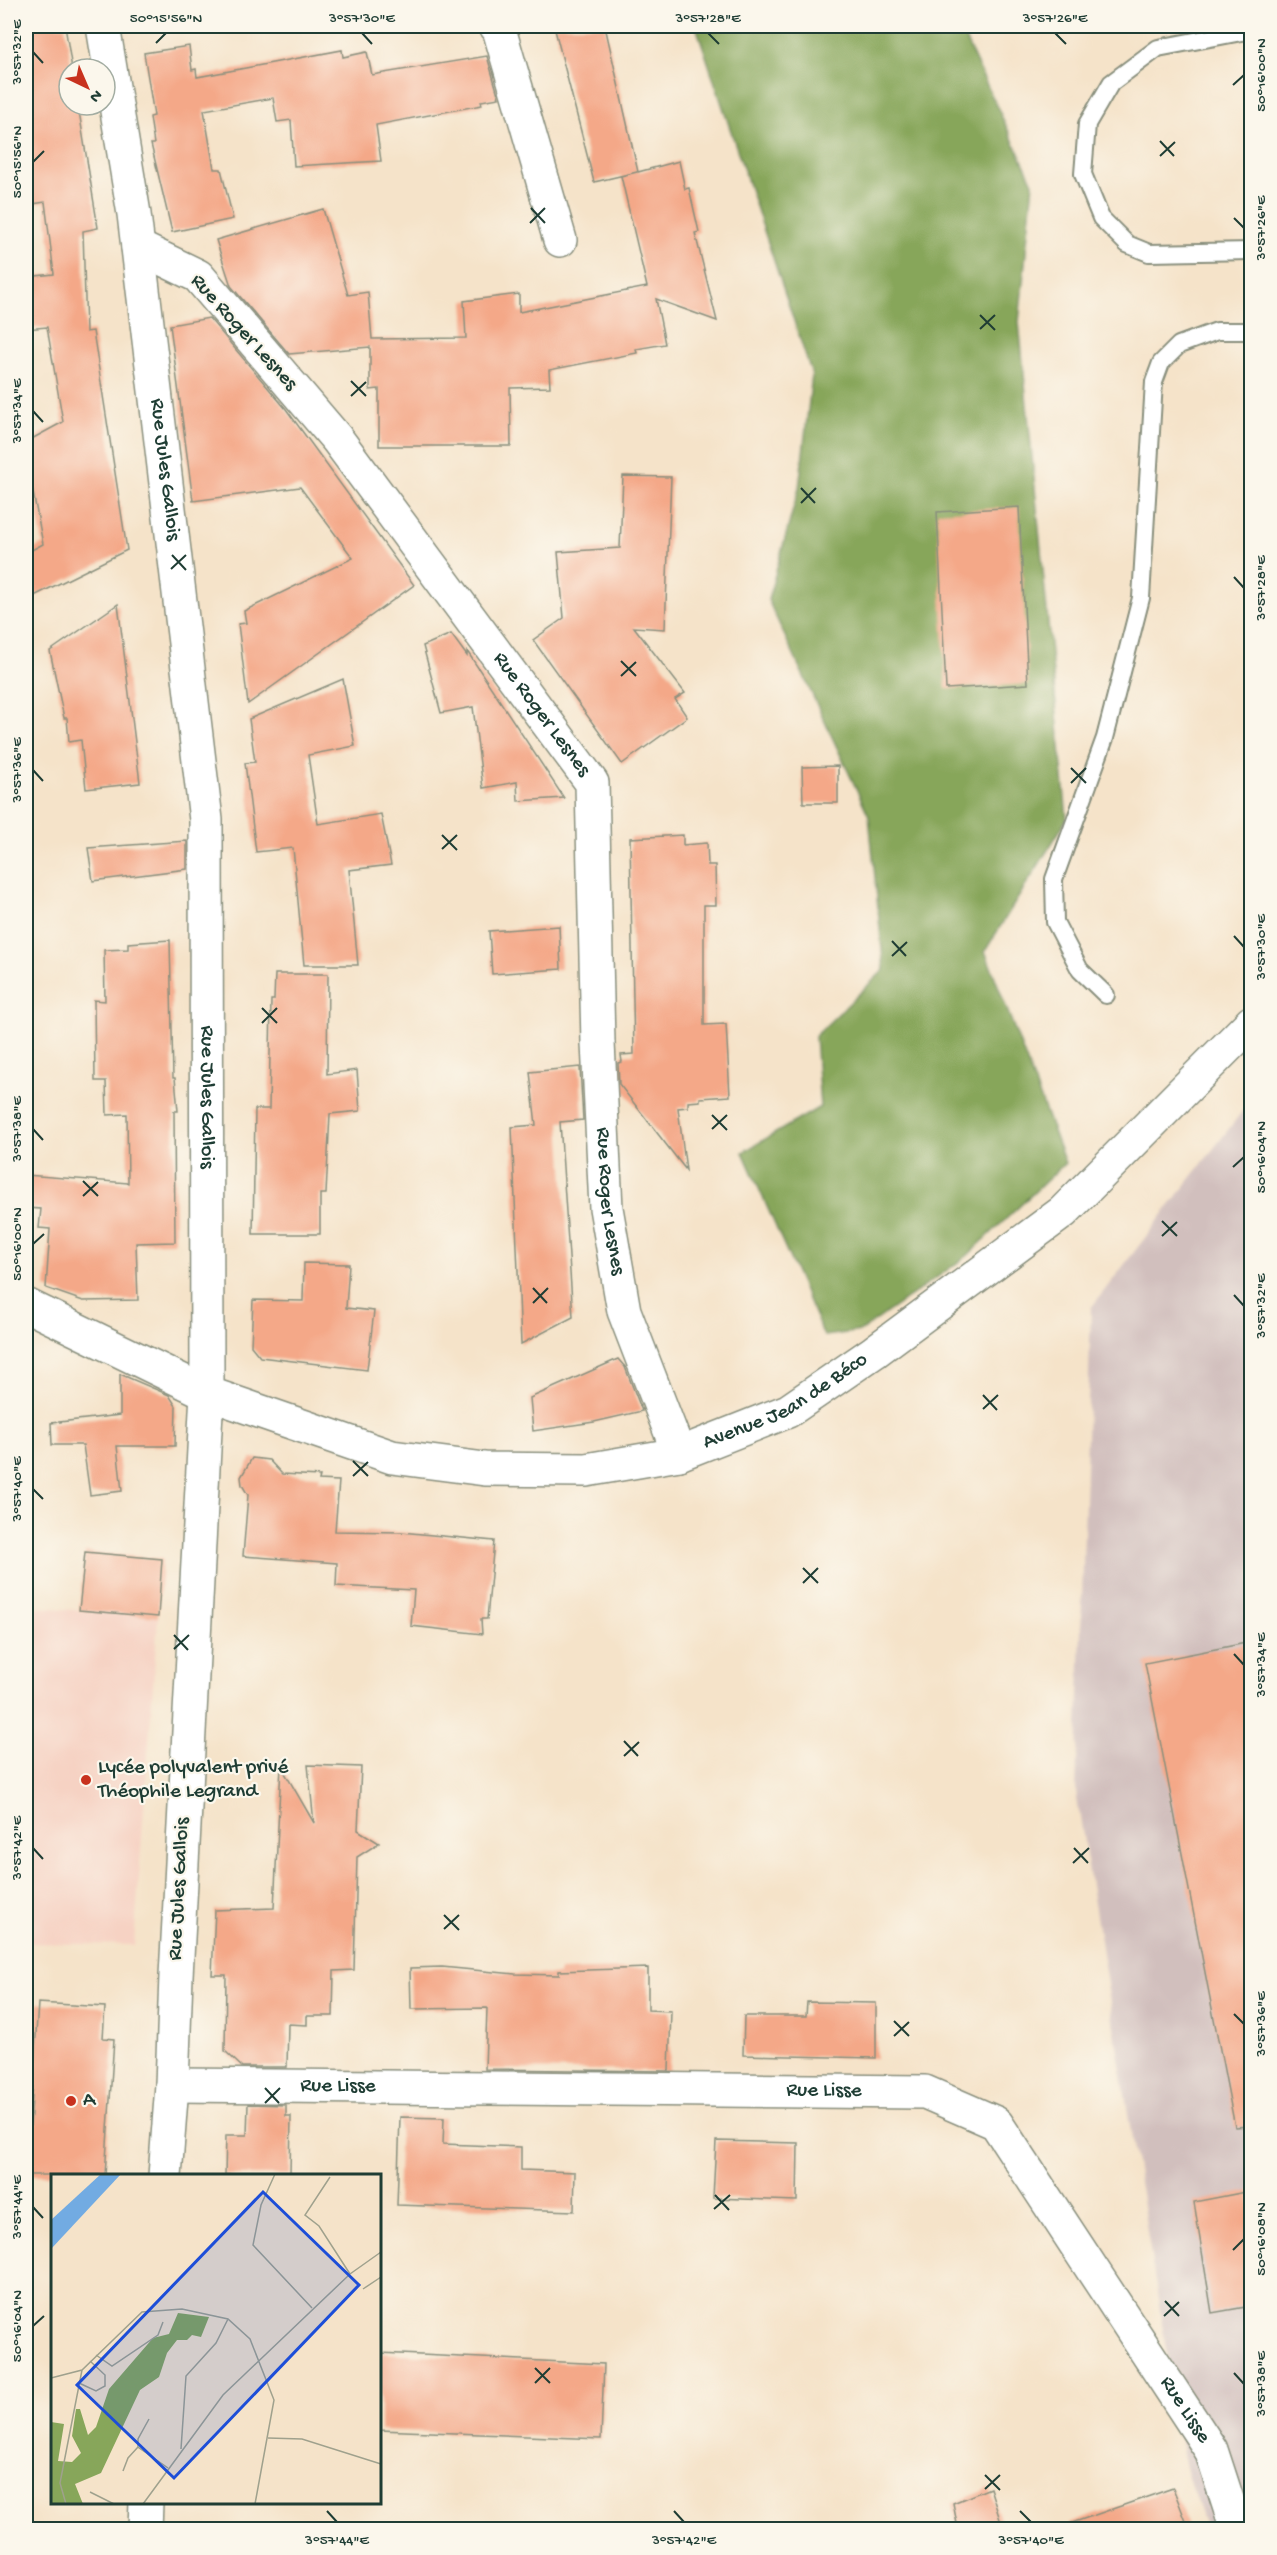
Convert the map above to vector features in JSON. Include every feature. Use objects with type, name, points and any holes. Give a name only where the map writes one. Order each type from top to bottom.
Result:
[{"type":"street","name":"Rue Jules Gallois","points":[[107,26],[138,247],[206,820],[207,1393],[172,2085],[165,2174]]},
{"type":"street","points":[[496,26],[499,29],[560,240]]},
{"type":"street","name":"Rue Roger Lesnes","points":[[138,247],[198,276],[338,439],[592,783],[598,1042],[606,1208],[624,1311],[680,1454]]},
{"type":"street","name":"Avenue Jean de Béco","points":[[26,1305],[207,1393],[392,1457],[485,1469],[586,1470],[680,1454],[788,1411],[874,1353],[1063,1212],[1251,1022]]},
{"type":"street","name":"Rue Lisse","points":[[172,2085],[925,2092],[996,2123],[1211,2450],[1237,2529]]},
{"type":"street","points":[[145,2529],[146,2504]]},
{"type":"lane","points":[[1251,30],[1158,48],[1111,83],[1087,124],[1083,174],[1101,218],[1127,244],[1149,253],[1251,251]]},
{"type":"lane","points":[[1106,995],[1080,970],[1055,922],[1054,879],[1105,738],[1141,598],[1154,382],[1161,363],[1179,345],[1217,331],[1251,331]]},
{"type":"shaded area","points":[[1251,1100],[1251,2529],[1206,2529],[1186,2472],[1076,1792],[1091,1308]]},
{"type":"shaded area","name":"Lycée polyvalent privé Théophile Legrand","points":[[26,1606],[158,1617],[134,1945],[26,1943]]},
{"type":"green space","points":[[696,26],[959,26],[1033,183],[1019,322],[1067,819],[985,951],[1065,1163],[967,1256],[861,1331],[824,1336],[743,1152],[820,1107],[815,1036],[884,970],[869,816],[768,600],[799,488],[812,375]]},
{"type":"building","points":[[26,26],[65,26],[70,57],[57,57],[57,117],[80,117],[98,228],[83,231],[86,332],[93,331],[127,550],[26,600],[26,553],[43,544],[26,456],[26,442],[63,422],[47,327],[26,329],[26,277],[54,274],[45,202],[26,205]]},
{"type":"building","points":[[554,26],[605,26],[638,172],[679,161],[685,189],[689,188],[699,232],[695,233],[717,321],[656,299],[665,344],[636,349],[637,353],[549,370],[550,387],[510,388],[511,446],[379,446],[379,389],[370,390],[370,347],[289,354],[231,286],[216,240],[323,209],[348,295],[368,292],[372,339],[466,338],[464,301],[519,294],[519,312],[647,287],[621,176],[637,172],[594,182]]},
{"type":"building","points":[[189,46],[192,70],[196,69],[197,77],[342,50],[343,57],[367,52],[372,75],[487,56],[499,98],[481,101],[482,105],[376,125],[381,161],[294,166],[291,120],[277,122],[273,98],[204,110],[214,169],[221,169],[233,219],[172,232],[151,144],[154,144],[150,117],[154,116],[144,53]]},
{"type":"building","points":[[209,318],[286,409],[414,585],[248,704],[238,624],[246,623],[244,611],[353,558],[300,487],[193,501],[170,325]]},
{"type":"building","points":[[623,476],[671,477],[665,629],[634,627],[685,693],[675,699],[687,717],[622,764],[533,640],[564,618],[558,552],[620,548]]},
{"type":"building","points":[[1019,507],[1028,684],[946,689],[937,512]]},
{"type":"building","points":[[118,604],[140,783],[86,789],[81,740],[69,742],[67,718],[64,718],[50,651]]},
{"type":"building","points":[[451,634],[467,656],[467,651],[564,798],[518,801],[517,782],[483,788],[473,707],[441,713],[423,646]]},
{"type":"building","points":[[343,679],[355,746],[308,755],[318,824],[381,814],[391,865],[349,870],[358,965],[304,965],[293,848],[256,852],[245,763],[255,762],[249,719]]},
{"type":"building","points":[[838,766],[838,803],[803,803],[802,767]]},
{"type":"building","points":[[683,835],[683,845],[707,843],[708,865],[715,865],[716,905],[704,905],[704,1025],[726,1024],[730,1096],[700,1098],[700,1101],[688,1102],[688,1107],[678,1108],[686,1170],[619,1084],[618,1063],[622,1062],[621,1055],[634,1054],[630,838]]},
{"type":"building","points":[[187,841],[187,869],[93,881],[88,848]]},
{"type":"building","points":[[559,926],[561,969],[492,974],[489,931]]},
{"type":"building","points":[[170,940],[173,1078],[175,1078],[178,1111],[174,1111],[175,1242],[136,1243],[138,1300],[83,1301],[46,1288],[50,1229],[39,1228],[41,1209],[26,1208],[26,1175],[128,1183],[127,1114],[107,1115],[106,1081],[95,1081],[94,1000],[105,1001],[104,950],[128,949],[128,943]]},
{"type":"building","points":[[275,974],[328,974],[327,1074],[357,1070],[360,1111],[330,1114],[326,1194],[320,1194],[320,1234],[253,1234],[255,1109],[269,1109],[271,1000],[274,1000]]},
{"type":"building","points":[[580,1067],[583,1120],[560,1122],[573,1317],[521,1344],[512,1127],[536,1125],[530,1072]]},
{"type":"building","points":[[304,1263],[349,1264],[346,1308],[374,1311],[367,1370],[260,1357],[251,1346],[253,1300],[303,1301]]},
{"type":"building","points":[[618,1359],[625,1367],[642,1411],[594,1422],[533,1431],[530,1398]]},
{"type":"building","points":[[120,1374],[169,1395],[176,1406],[175,1446],[117,1446],[122,1491],[90,1495],[83,1445],[52,1445],[51,1423],[120,1415]]},
{"type":"building","points":[[252,1458],[269,1460],[282,1474],[320,1476],[319,1480],[339,1481],[335,1531],[401,1532],[494,1541],[487,1619],[481,1619],[482,1634],[411,1626],[414,1590],[336,1586],[337,1563],[243,1556],[248,1495],[242,1485],[241,1477]]},
{"type":"building","points":[[85,1552],[162,1559],[158,1617],[79,1610]]},
{"type":"building","points":[[1251,1642],[1251,2126],[1235,2127],[1145,1663]]},
{"type":"building","points":[[308,1765],[361,1767],[358,1830],[379,1843],[357,1857],[354,1970],[334,1971],[333,2016],[307,2016],[307,2025],[288,2024],[287,2067],[242,2067],[225,2051],[226,1975],[212,1975],[215,1910],[274,1908],[281,1766],[314,1823]]},
{"type":"building","points":[[442,1967],[515,1974],[559,1975],[559,1971],[648,1968],[648,2010],[671,2011],[669,2071],[485,2069],[487,2008],[411,2009],[410,1968]]},
{"type":"building","points":[[807,2002],[876,2003],[876,2058],[743,2055],[744,2016],[806,2016]]},
{"type":"building","name":"A","points":[[38,2003],[105,2007],[103,2038],[114,2039],[105,2174],[27,2175]]},
{"type":"building","points":[[248,2104],[286,2105],[286,2116],[291,2116],[290,2174],[225,2174],[226,2135],[247,2135]]},
{"type":"building","points":[[400,2117],[444,2118],[443,2144],[521,2147],[521,2170],[575,2172],[574,2211],[397,2205]]},
{"type":"building","points":[[716,2141],[798,2143],[797,2201],[713,2198]]},
{"type":"building","points":[[1251,2191],[1251,2306],[1212,2313],[1194,2202]]},
{"type":"building","points":[[381,2353],[604,2364],[601,2439],[381,2430]]},
{"type":"building","points":[[990,2488],[1003,2529],[958,2529],[953,2503]]},
{"type":"building","points":[[1173,2488],[1189,2529],[1070,2529],[1069,2524]]},
{"type":"place","name":"Lycée polyvalent privé Théophile Legrand","points":[[86,1780]]},
{"type":"place","name":"A","points":[[71,2101]]}]
